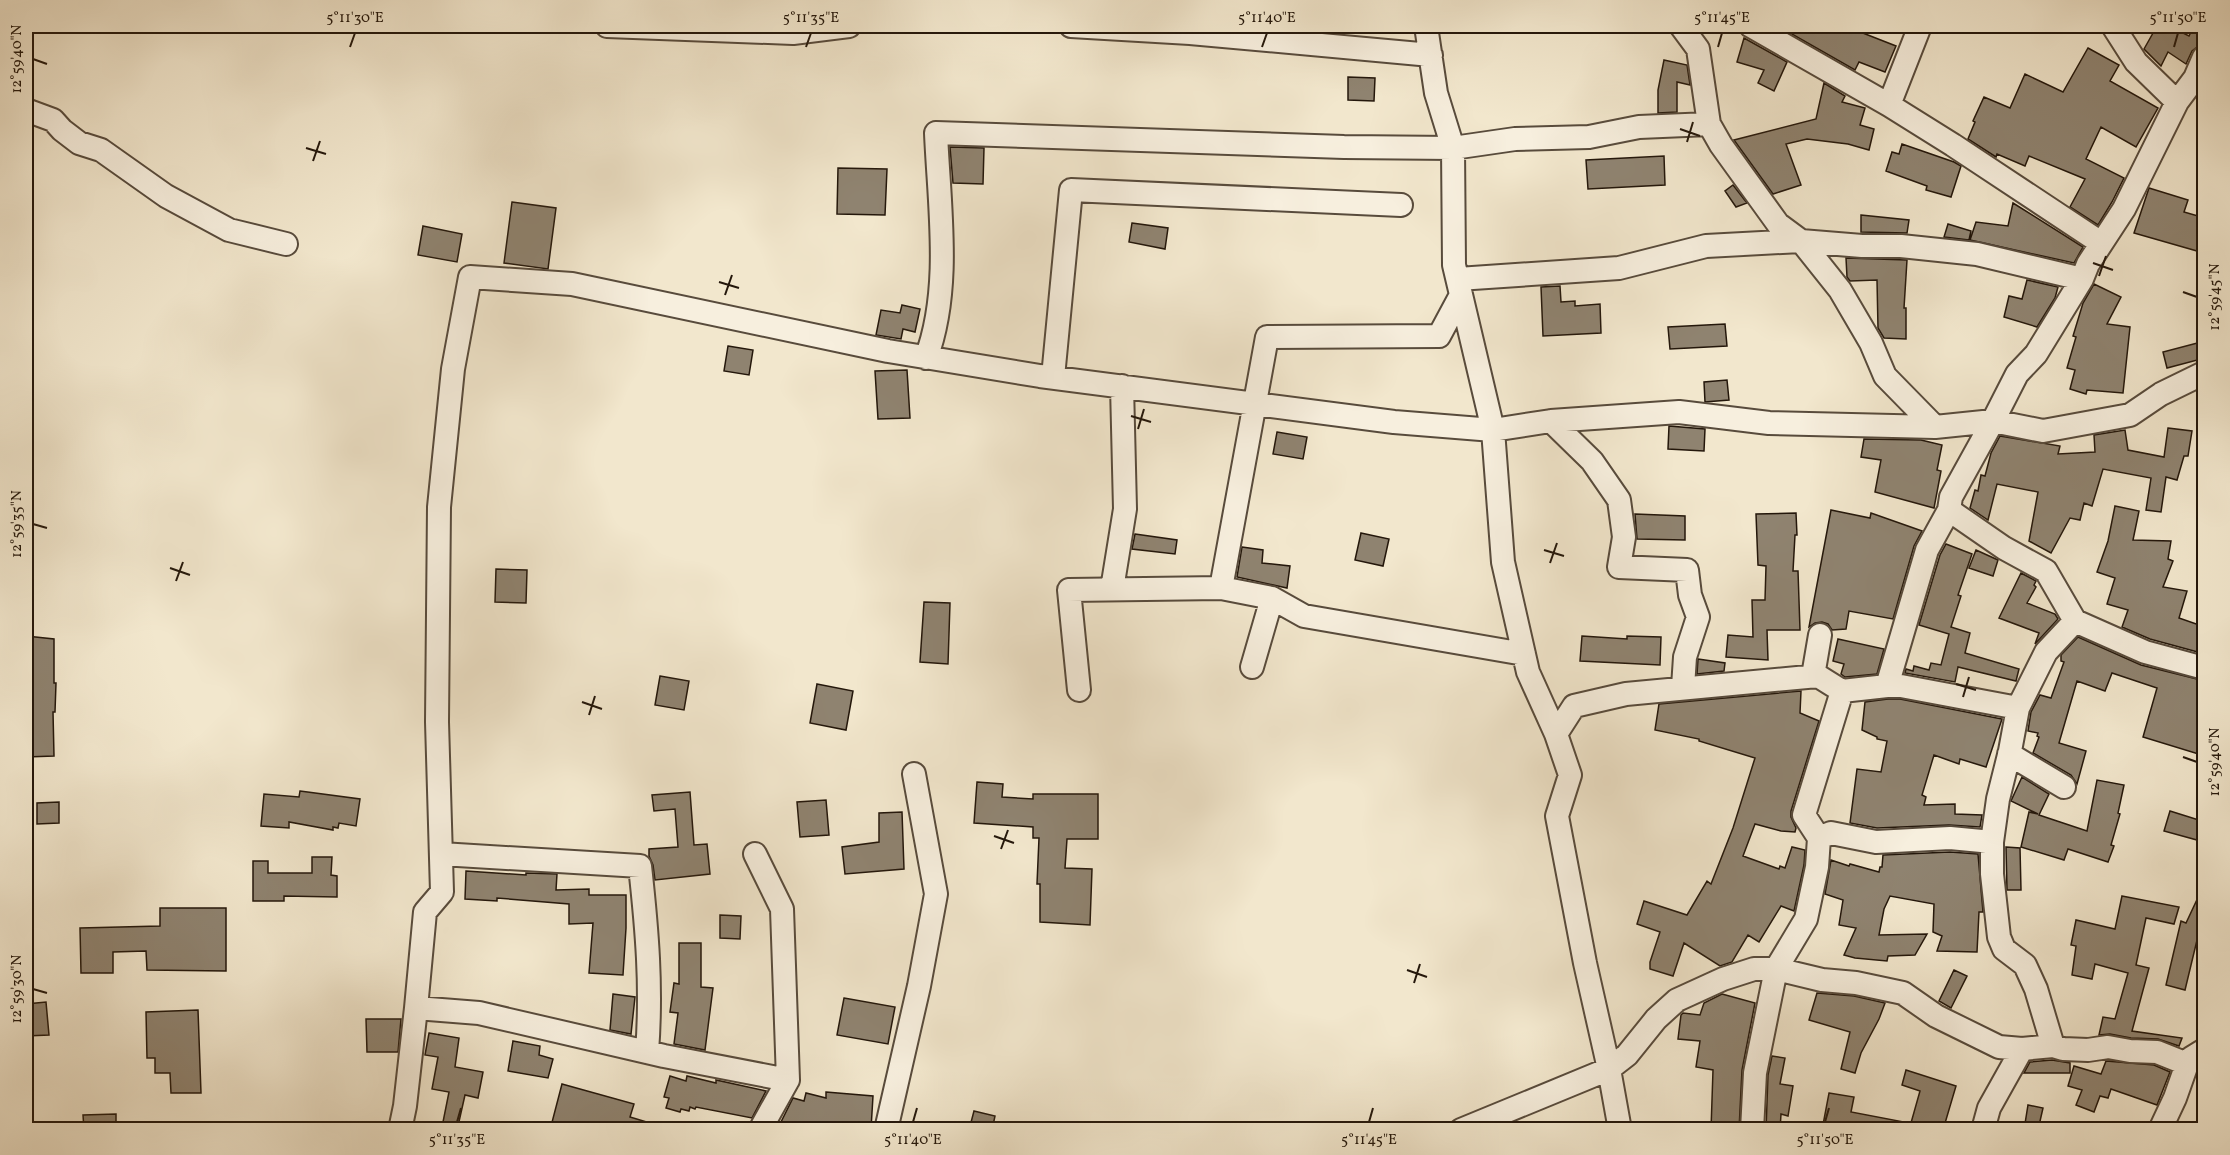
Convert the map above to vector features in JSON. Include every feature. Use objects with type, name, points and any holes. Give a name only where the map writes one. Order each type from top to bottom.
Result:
[{"type":"street","points":[[607,26],[793,33],[849,26]]},
{"type":"street","points":[[1071,26],[1190,33],[1431,55]]},
{"type":"street","points":[[1426,26],[1436,93],[1453,148],[1454,265],[1493,430],[1503,562],[1528,672],[1556,734],[1570,775],[1557,816],[1610,1069],[1620,1130]]},
{"type":"street","points":[[1681,26],[1698,49],[1709,124],[1721,145],[1778,224],[1801,241],[1840,290],[1871,343],[1885,376],[1935,427]]},
{"type":"street","points":[[1751,26],[1889,105],[2102,243]]},
{"type":"street","points":[[1889,105],[1920,26]]},
{"type":"street","points":[[2113,26],[2136,62],[2177,102]]},
{"type":"street","points":[[1887,686],[1927,550],[1948,510],[1951,497],[2017,374],[2036,354],[2082,279],[2088,264],[2124,210],[2177,102],[2200,79],[2205,57]]},
{"type":"street","points":[[26,110],[53,120],[79,143],[101,150],[166,196],[229,230],[286,244]]},
{"type":"street","points":[[926,357],[934,336],[942,275],[936,133],[1344,147],[1453,148],[1515,139],[1589,137],[1640,127],[1709,124]]},
{"type":"street","points":[[1053,378],[1071,190],[1401,206]]},
{"type":"street","points":[[1459,287],[1619,268],[1706,246],[1801,241],[1862,246],[1901,246],[1977,254],[2082,279]]},
{"type":"street","points":[[400,1130],[405,1107],[425,912],[442,892],[436,722],[439,507],[453,369],[470,278],[572,284],[888,351],[1053,378],[1394,422],[1493,430],[1551,421],[1679,412],[1769,423],[1935,427],[1993,421],[2043,431],[2130,415],[2161,394],[2205,373]]},
{"type":"street","points":[[1221,588],[1267,337],[1439,336],[1459,287]]},
{"type":"street","points":[[1112,589],[1125,510],[1122,386]]},
{"type":"street","points":[[1551,421],[1592,461],[1619,500],[1624,537],[1619,567],[1687,570],[1690,595],[1698,617],[1685,657],[1683,687]]},
{"type":"street","points":[[1948,510],[2004,548],[2046,571],[2075,621],[2145,652],[2205,668]]},
{"type":"street","points":[[1079,690],[1069,590],[1221,588],[1272,598],[1304,616],[1524,654]]},
{"type":"street","points":[[1252,667],[1272,598]]},
{"type":"street","points":[[2053,1046],[2036,990],[2025,965],[2004,949],[1999,937],[1992,874],[1992,842],[1998,799],[2018,708],[2046,652],[2075,621]]},
{"type":"street","points":[[1813,676],[1820,635]]},
{"type":"street","points":[[1556,734],[1574,706],[1626,694],[1813,676],[1818,676],[1842,691],[1901,686],[2018,708]]},
{"type":"street","points":[[1752,1130],[1755,1073],[1776,969],[1806,919],[1817,867],[1820,838],[1804,815],[1842,691]]},
{"type":"street","points":[[2009,754],[2064,786]]},
{"type":"street","points":[[886,1130],[920,987],[936,894],[914,774]]},
{"type":"street","points":[[1820,838],[1831,834],[1876,842],[1950,838],[1992,842]]},
{"type":"street","points":[[441,854],[640,866],[649,940],[650,1011],[647,1052]]},
{"type":"street","points":[[755,854],[782,909],[788,1080],[760,1130]]},
{"type":"street","points":[[1461,1130],[1610,1069],[1627,1055],[1656,1019],[1677,1000],[1723,979],[1754,969],[1776,969],[1822,980],[1856,983],[1903,993],[1936,1016],[1999,1047],[2022,1049],[2053,1046],[2063,1049],[2088,1050],[2108,1047],[2196,1057],[2160,1130]]},
{"type":"street","points":[[416,1008],[479,1013],[647,1052],[788,1080]]},
{"type":"street","points":[[1983,1130],[1989,1108],[2022,1049]]},
{"type":"building","points":[[1785,26],[1845,26],[1896,46],[1885,72],[1859,62],[1855,70],[1783,29]]},
{"type":"building","points":[[2157,26],[2169,26],[2189,36],[2194,26],[2205,26],[2205,38],[2192,51],[2186,64],[2168,52],[2161,66],[2144,49]]},
{"type":"building","points":[[1744,38],[1787,62],[1774,91],[1758,83],[1764,70],[1737,62]]},
{"type":"building","points":[[2088,48],[2119,65],[2110,81],[2158,108],[2136,147],[2101,127],[2086,159],[2124,178],[2098,225],[2070,207],[2085,179],[2029,156],[2025,166],[1997,154],[1996,157],[1968,139],[1984,97],[2010,108],[2025,74],[2063,92]]},
{"type":"building","points":[[1664,60],[1687,65],[1690,85],[1677,82],[1677,112],[1658,113],[1658,90]]},
{"type":"building","points":[[1348,77],[1375,78],[1374,101],[1348,100]]},
{"type":"building","points":[[1824,83],[1845,96],[1842,102],[1865,108],[1860,125],[1874,129],[1869,150],[1848,144],[1807,139],[1786,144],[1801,185],[1773,194],[1734,140],[1816,119]]},
{"type":"building","points":[[1902,144],[1961,166],[1951,197],[1926,190],[1927,186],[1886,171],[1892,152],[1899,154]]},
{"type":"building","points":[[950,147],[984,148],[983,184],[953,183]]},
{"type":"building","points":[[1664,156],[1665,185],[1588,189],[1586,160]]},
{"type":"building","points":[[838,168],[887,169],[885,215],[837,214]]},
{"type":"building","points":[[1733,185],[1747,203],[1736,207],[1725,191]]},
{"type":"building","points":[[2149,188],[2188,200],[2184,212],[2205,218],[2197,251],[2134,233]]},
{"type":"building","points":[[512,202],[556,208],[548,269],[504,263]]},
{"type":"building","points":[[2013,203],[2083,247],[2074,263],[1970,240],[1976,222],[2008,226]]},
{"type":"building","points":[[1861,215],[1909,220],[1907,233],[1861,232]]},
{"type":"building","points":[[1132,223],[1168,228],[1165,249],[1129,242]]},
{"type":"building","points":[[1948,224],[1971,231],[1969,240],[1944,237]]},
{"type":"building","points":[[423,226],[462,234],[457,262],[418,255]]},
{"type":"building","points":[[1846,258],[1907,260],[1904,308],[1906,308],[1906,339],[1884,338],[1878,328],[1877,280],[1850,281],[1847,277]]},
{"type":"building","points":[[2027,280],[2058,287],[2055,298],[2037,327],[2004,317],[2009,296],[2022,299]]},
{"type":"building","points":[[2094,284],[2121,297],[2107,324],[2130,327],[2123,393],[2087,390],[2086,394],[2070,389],[2075,370],[2067,368],[2076,337],[2073,336],[2083,303]]},
{"type":"building","points":[[1560,286],[1561,302],[1575,301],[1575,306],[1600,304],[1601,333],[1543,336],[1541,287]]},
{"type":"building","points":[[902,305],[920,309],[915,332],[903,329],[901,339],[876,335],[881,310],[900,313]]},
{"type":"building","points":[[1725,324],[1727,346],[1670,349],[1668,327]]},
{"type":"building","points":[[2205,341],[2205,358],[2167,368],[2163,352]]},
{"type":"building","points":[[728,346],[753,350],[749,375],[724,371]]},
{"type":"building","points":[[907,370],[910,418],[878,419],[875,371]]},
{"type":"building","points":[[1727,380],[1729,400],[1705,402],[1704,382]]},
{"type":"building","points":[[1669,426],[1705,429],[1704,451],[1668,449]]},
{"type":"building","points":[[2168,428],[2192,431],[2188,456],[2184,456],[2177,480],[2166,477],[2161,512],[2146,510],[2151,478],[2103,469],[2092,506],[2084,503],[2080,520],[2070,518],[2051,553],[2029,541],[2038,492],[1997,484],[1988,520],[1970,508],[1975,490],[1978,491],[1981,475],[1985,476],[1991,453],[2000,436],[2060,446],[2058,454],[2095,452],[2094,435],[2125,430],[2128,450],[2164,457]]},
{"type":"building","points":[[1277,432],[1307,437],[1303,459],[1273,454]]},
{"type":"building","points":[[1864,439],[1921,440],[1942,445],[1937,470],[1941,471],[1934,508],[1875,492],[1881,460],[1861,457]]},
{"type":"building","points":[[2115,506],[2139,511],[2133,540],[2171,541],[2168,559],[2173,561],[2163,587],[2187,591],[2179,618],[2205,627],[2205,654],[2150,639],[2122,627],[2128,610],[2107,604],[2115,578],[2097,572],[2108,541]]},
{"type":"building","points":[[1831,510],[1870,518],[1871,513],[1922,531],[1914,546],[1893,619],[1849,611],[1846,629],[1832,630],[1828,624],[1822,622],[1809,627]]},
{"type":"building","points":[[1796,513],[1797,535],[1795,535],[1793,571],[1798,571],[1800,630],[1767,630],[1768,660],[1726,657],[1728,635],[1753,637],[1752,600],[1765,600],[1766,566],[1758,565],[1756,514]]},
{"type":"building","points":[[1635,514],[1685,516],[1685,540],[1637,539]]},
{"type":"building","points":[[1361,533],[1389,539],[1383,566],[1355,560]]},
{"type":"building","points":[[1135,534],[1177,540],[1175,554],[1132,549]]},
{"type":"building","points":[[1946,544],[1972,554],[1958,595],[1961,596],[1951,627],[1970,633],[1965,653],[2019,669],[2016,681],[1958,667],[1955,682],[1905,673],[1906,669],[1913,671],[1914,666],[1929,670],[1931,663],[1941,665],[1949,634],[1919,625],[1940,555]]},
{"type":"building","points":[[1242,547],[1263,550],[1262,563],[1290,566],[1287,588],[1237,577]]},
{"type":"building","points":[[1976,550],[1998,560],[1993,576],[1969,568]]},
{"type":"building","points":[[496,569],[527,570],[526,603],[495,602]]},
{"type":"building","points":[[2021,573],[2036,581],[2034,585],[2036,587],[2027,603],[2055,614],[2058,619],[2035,644],[2039,633],[1999,618]]},
{"type":"building","points":[[924,602],[950,603],[948,664],[920,662]]},
{"type":"building","points":[[26,636],[54,639],[54,683],[56,683],[55,712],[53,712],[54,756],[26,757]]},
{"type":"building","points":[[1582,636],[1627,639],[1627,636],[1661,637],[1660,665],[1580,661]]},
{"type":"building","points":[[2078,637],[2141,665],[2205,681],[2205,756],[2143,737],[2157,688],[2112,673],[2105,691],[2077,681],[2059,743],[2086,751],[2077,784],[2071,775],[2033,753],[2039,737],[2038,733],[2028,731],[2031,712],[2040,695],[2051,698],[2064,662],[2061,661],[2061,655]]},
{"type":"building","points":[[1838,639],[1884,649],[1877,674],[1845,677],[1841,674],[1844,664],[1833,661]]},
{"type":"building","points":[[1698,659],[1725,663],[1724,671],[1697,674]]},
{"type":"building","points":[[660,676],[689,681],[684,710],[655,705]]},
{"type":"building","points":[[817,684],[853,691],[846,730],[810,723]]},
{"type":"building","points":[[1801,691],[1800,713],[1819,721],[1791,811],[1795,832],[1755,824],[1743,856],[1779,869],[1780,866],[1785,868],[1792,847],[1805,850],[1794,911],[1781,906],[1759,942],[1748,935],[1732,962],[1720,966],[1684,943],[1673,976],[1650,969],[1650,962],[1660,932],[1637,924],[1644,901],[1687,915],[1707,881],[1711,884],[1733,828],[1755,758],[1699,741],[1699,739],[1655,730],[1659,704]]},
{"type":"building","points":[[1900,699],[2002,719],[1986,767],[1960,759],[1959,764],[1934,755],[1922,795],[1926,797],[1924,805],[1955,804],[1955,814],[1982,815],[1980,827],[1949,825],[1877,828],[1850,823],[1857,769],[1881,772],[1887,741],[1877,739],[1862,730],[1865,702]]},
{"type":"building","points":[[2022,777],[2049,794],[2039,815],[2087,831],[2097,780],[2124,785],[2118,813],[2120,814],[2111,845],[2114,846],[2108,862],[2068,849],[2064,860],[2021,847],[2029,812],[2038,814],[2011,801]]},
{"type":"building","points":[[977,782],[1003,784],[1002,797],[1033,799],[1033,794],[1098,794],[1098,839],[1067,839],[1065,868],[1092,869],[1090,925],[1040,922],[1040,884],[1037,884],[1039,838],[1033,838],[1033,827],[974,823]]},
{"type":"building","points":[[300,791],[360,799],[356,826],[339,823],[338,828],[333,827],[333,830],[289,822],[289,828],[261,826],[264,794],[299,797]]},
{"type":"building","points":[[690,792],[694,845],[707,844],[710,874],[655,880],[649,849],[678,847],[675,809],[654,811],[652,795]]},
{"type":"building","points":[[826,800],[829,835],[800,837],[797,802]]},
{"type":"building","points":[[59,802],[59,823],[37,824],[37,803]]},
{"type":"building","points":[[2170,811],[2202,821],[2197,840],[2164,831]]},
{"type":"building","points":[[902,812],[904,869],[845,874],[842,847],[879,842],[879,813]]},
{"type":"building","points":[[2006,847],[2020,848],[2021,890],[2007,890]]},
{"type":"building","points":[[1950,852],[1978,854],[1983,912],[1979,912],[1977,952],[1937,951],[1942,936],[1933,932],[1934,904],[1890,896],[1884,909],[1879,935],[1927,934],[1915,955],[1888,956],[1887,961],[1844,955],[1856,928],[1839,925],[1843,900],[1825,894],[1831,860],[1879,872],[1883,855]]},
{"type":"building","points":[[312,857],[332,857],[331,875],[337,876],[337,897],[284,896],[284,901],[253,901],[253,861],[268,861],[268,873],[312,873]]},
{"type":"building","points":[[466,871],[526,875],[526,873],[557,874],[556,890],[589,889],[589,895],[626,895],[623,975],[589,973],[593,923],[569,924],[569,904],[497,898],[497,901],[465,899]]},
{"type":"building","points":[[2202,889],[2205,890],[2205,907],[2185,990],[2166,985],[2181,921],[2186,923]]},
{"type":"building","points":[[2122,896],[2179,907],[2174,924],[2146,918],[2136,965],[2149,968],[2132,1031],[2182,1038],[2179,1046],[2158,1039],[2099,1035],[2103,1017],[2115,1019],[2128,973],[2095,964],[2092,979],[2072,975],[2076,946],[2071,945],[2076,920],[2115,929]]},
{"type":"building","points":[[160,908],[226,908],[226,971],[147,970],[146,951],[113,952],[113,973],[81,973],[80,928],[160,926]]},
{"type":"building","points":[[720,915],[741,916],[740,939],[720,938]]},
{"type":"building","points":[[679,943],[701,943],[701,987],[713,988],[705,1050],[674,1044],[678,1013],[670,1012],[674,983],[679,984]]},
{"type":"building","points":[[1954,970],[1967,976],[1951,1008],[1939,1001]]},
{"type":"building","points":[[1817,993],[1854,996],[1885,1003],[1861,1053],[1855,1073],[1841,1069],[1850,1032],[1809,1020]]},
{"type":"building","points":[[613,994],[635,997],[631,1034],[610,1030]]},
{"type":"building","points":[[1722,994],[1755,1003],[1742,1070],[1739,1130],[1711,1130],[1713,1070],[1696,1067],[1700,1041],[1678,1039],[1681,1015],[1683,1013],[1700,1015],[1704,1003]]},
{"type":"building","points":[[844,998],[895,1007],[888,1044],[837,1035]]},
{"type":"building","points":[[46,1002],[49,1035],[26,1036],[26,1004]]},
{"type":"building","points":[[198,1010],[201,1093],[171,1093],[170,1073],[155,1073],[155,1058],[147,1058],[146,1012]]},
{"type":"building","points":[[366,1019],[401,1019],[398,1052],[367,1052]]},
{"type":"building","points":[[429,1033],[459,1038],[455,1067],[483,1072],[478,1098],[465,1095],[458,1126],[443,1122],[449,1092],[432,1089],[438,1057],[425,1055]]},
{"type":"building","points":[[513,1041],[540,1046],[539,1055],[553,1059],[548,1078],[508,1071]]},
{"type":"building","points":[[1772,1056],[1785,1058],[1780,1084],[1793,1086],[1788,1116],[1781,1114],[1780,1130],[1766,1130],[1768,1075]]},
{"type":"building","points":[[2052,1060],[2070,1063],[2070,1073],[2024,1073],[2030,1062]]},
{"type":"building","points":[[2106,1061],[2154,1065],[2170,1072],[2157,1105],[2111,1089],[2108,1098],[2100,1096],[2094,1112],[2076,1105],[2082,1090],[2068,1086],[2074,1066],[2101,1074]]},
{"type":"building","points":[[1906,1070],[1956,1086],[1943,1130],[1909,1130],[1920,1091],[1902,1085]]},
{"type":"building","points":[[670,1076],[686,1081],[687,1076],[716,1083],[716,1080],[766,1091],[752,1118],[696,1107],[695,1109],[690,1107],[689,1111],[681,1109],[680,1112],[666,1108],[669,1098],[664,1097]]},
{"type":"building","points":[[562,1084],[634,1104],[630,1117],[660,1126],[659,1130],[550,1130]]},
{"type":"building","points":[[826,1092],[873,1096],[871,1129],[813,1125],[811,1130],[777,1130],[793,1098],[804,1101],[806,1093],[826,1098]]},
{"type":"building","points":[[1829,1093],[1854,1097],[1851,1112],[1904,1122],[1903,1130],[1822,1130]]},
{"type":"building","points":[[2028,1105],[2043,1108],[2038,1130],[2024,1130]]},
{"type":"building","points":[[974,1111],[995,1116],[992,1130],[969,1130]]},
{"type":"building","points":[[116,1114],[116,1130],[84,1130],[83,1115]]}]
